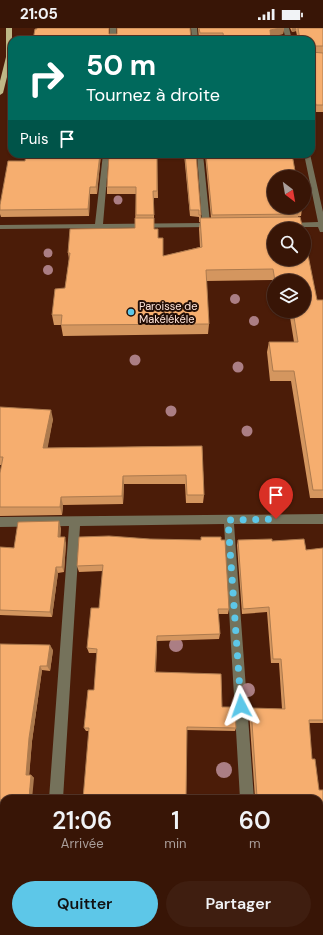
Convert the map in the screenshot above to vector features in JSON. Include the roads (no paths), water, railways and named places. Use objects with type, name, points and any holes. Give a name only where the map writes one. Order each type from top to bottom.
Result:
[{"type":"main road","points":[[0,93],[8,64]]},
{"type":"street","points":[[99,226],[106,158]]},
{"type":"street","points":[[200,158],[206,225]]},
{"type":"street","points":[[308,158],[322,226],[311,226]]},
{"type":"street","points":[[0,227],[222,225]]},
{"type":"street","points":[[0,522],[323,519]]},
{"type":"street","points":[[228,520],[247,795]]},
{"type":"street","points":[[56,795],[75,521]]},
{"type":"place","name":"Paroisse de Makélékéle","points":[[131,312]]}]
